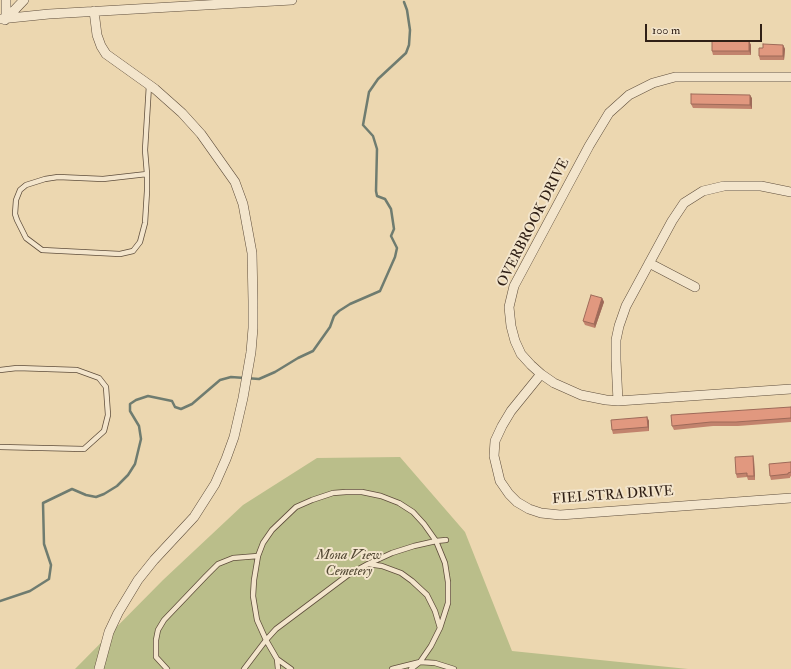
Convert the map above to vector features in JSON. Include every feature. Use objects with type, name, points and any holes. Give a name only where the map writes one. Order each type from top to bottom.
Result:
[{"type":"street","points":[[2,21],[6,0]]},
{"type":"street","points":[[2,21],[24,0]]},
{"type":"street","points":[[2,21],[49,14],[292,0]]},
{"type":"street","points":[[94,11],[97,34],[101,46],[106,54],[149,85],[172,104],[201,134],[235,182],[243,204],[252,253],[254,328],[246,380],[234,437],[216,484],[194,517],[154,560],[138,580],[118,613],[109,632],[98,669]]},
{"type":"street","name":"OVERBROOK DRIVE","points":[[791,77],[683,77],[667,79],[646,86],[628,95],[609,113],[558,202],[514,286],[509,307],[515,341],[521,354],[541,374],[554,383],[581,395],[618,401],[791,389]]},
{"type":"street","points":[[618,401],[616,340],[619,326],[626,306],[672,221],[684,203],[703,192],[724,186],[761,186],[791,192]]},
{"type":"street","points":[[649,263],[695,287]]},
{"type":"street","name":"FIELSTRA DRIVE","points":[[541,374],[511,411],[495,441],[494,456],[500,481],[508,494],[516,502],[529,509],[541,513],[560,515],[791,498]]},
{"type":"lane","points":[[147,174],[103,179],[58,177],[45,179],[26,185],[20,190],[16,200],[16,220],[26,238],[42,250],[120,254],[133,251],[140,242],[145,223],[147,174],[145,150],[149,85]]},
{"type":"lane","points":[[0,370],[18,368],[77,370],[99,378],[106,387],[108,415],[104,431],[84,449],[0,447]]},
{"type":"lane","points":[[278,669],[277,659],[257,620],[253,596],[258,556],[263,543],[272,530],[296,507],[333,493],[346,492],[369,494],[399,503],[412,512],[424,524],[436,541],[445,563],[448,582],[448,603],[440,628],[420,662],[411,669]]},
{"type":"lane","points":[[244,669],[276,629],[348,575],[368,564],[414,546],[446,540]]},
{"type":"lane","points":[[167,669],[156,657],[156,640],[158,630],[164,620],[218,564],[233,558],[258,556]]},
{"type":"lane","points":[[368,564],[382,566],[401,573],[428,595],[440,628]]},
{"type":"lane","points":[[277,659],[291,669]]},
{"type":"lane","points":[[392,669],[420,662],[435,663],[454,669]]},
{"type":"green space","name":"Mona View Cemetery","points":[[400,457],[465,532],[512,651],[688,669],[75,669],[163,580],[243,505],[317,458]]},
{"type":"building","points":[[712,41],[749,41],[749,51],[712,51]]},
{"type":"building","points":[[763,44],[783,45],[783,56],[759,56],[759,48],[763,48]]},
{"type":"building","points":[[691,94],[750,95],[750,105],[691,104]]},
{"type":"building","points":[[591,295],[602,298],[594,324],[583,321]]},
{"type":"building","points":[[791,407],[791,418],[736,422],[711,422],[672,426],[671,415]]},
{"type":"building","points":[[647,417],[648,427],[612,430],[611,420]]},
{"type":"building","points":[[753,456],[754,476],[747,476],[747,473],[736,474],[735,457]]},
{"type":"building","points":[[791,462],[791,472],[788,474],[770,476],[769,464]]},
{"type":"waterway","points":[[0,601],[30,591],[49,579],[51,565],[44,544],[43,503],[72,489],[86,495],[96,497],[117,486],[128,475],[135,464],[141,439],[139,426],[130,411],[130,404],[136,400],[148,396],[172,401],[175,407],[181,409],[192,404],[220,380],[231,377],[259,379],[275,372],[313,351],[330,327],[334,316],[339,311],[350,304],[380,291],[395,257],[397,248],[391,236],[394,229],[391,209],[385,199],[377,196],[377,149],[373,136],[363,125],[369,92],[378,79],[406,53],[409,45],[410,30],[407,10],[404,2]]}]
